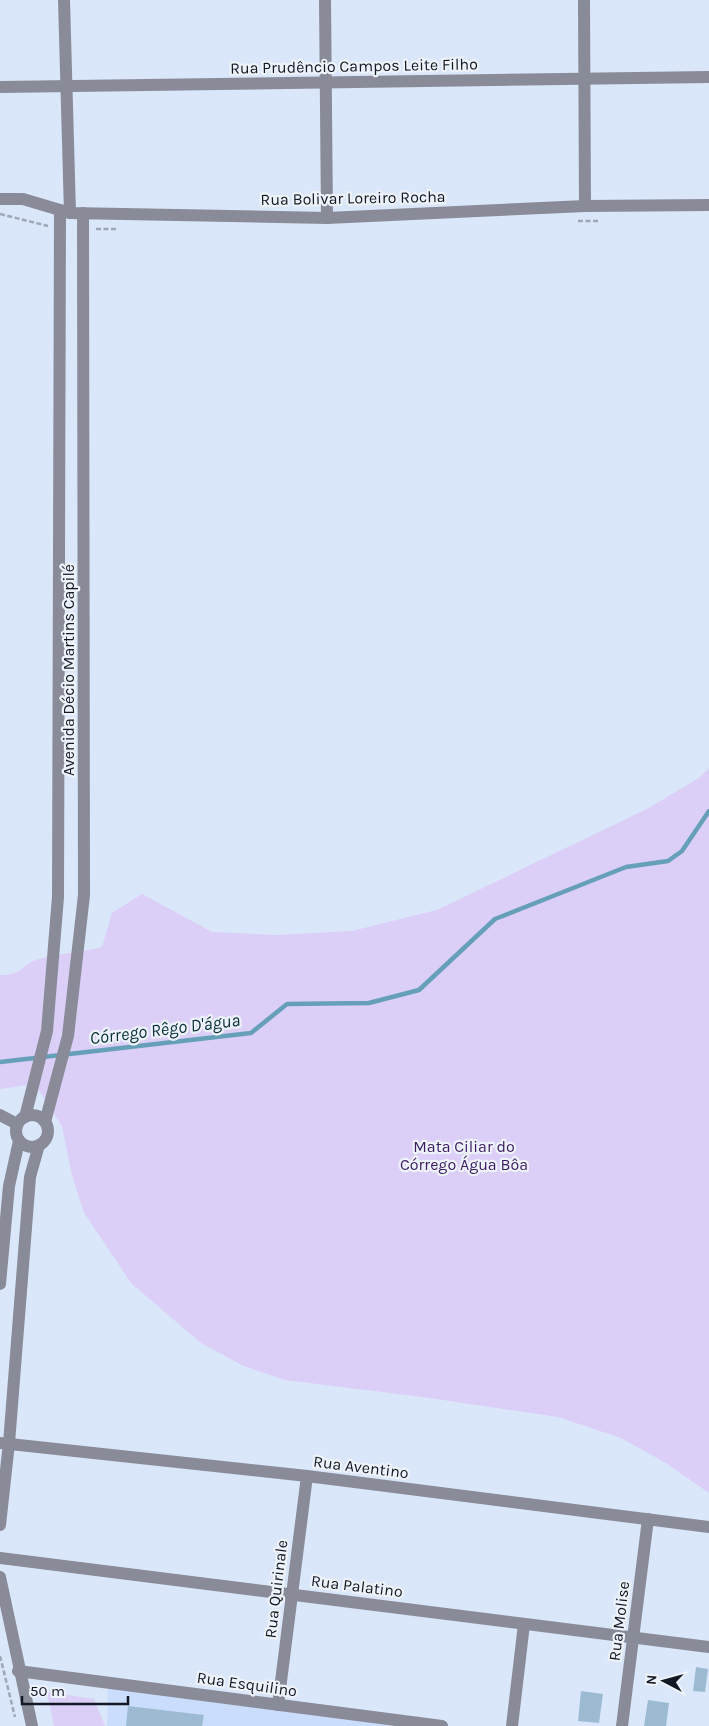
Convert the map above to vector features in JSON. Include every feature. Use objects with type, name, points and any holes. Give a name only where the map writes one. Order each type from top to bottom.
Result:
[{"type":"street","name":"Avenida Décio Martins Capilé","points":[[0,1284],[9,1186],[19,1141],[16,1133],[47,1031],[58,897],[66,86],[64,0]]},
{"type":"street","points":[[325,0],[327,218]]},
{"type":"street","points":[[584,0],[585,206]]},
{"type":"street","name":"Rua Prudêncio Campos Leite Filho","points":[[0,87],[709,76]]},
{"type":"street","name":"Rua Bolivar Loreiro Rocha","points":[[0,199],[23,199],[65,211],[83,213],[327,218],[585,206],[709,205]]},
{"type":"street","name":"Avenida Décio Martins Capilé","points":[[0,1525],[5,1443],[30,1177],[39,1145],[45,1139],[48,1130],[45,1122],[65,1047],[84,895],[83,213]]},
{"type":"street","points":[[0,1115],[21,1120],[37,1116],[45,1122]]},
{"type":"street","points":[[19,1141],[29,1147],[39,1145]]},
{"type":"street","name":"Rua Aventino","points":[[5,1443],[307,1476],[709,1527]]},
{"type":"street","name":"Rua Quirinale","points":[[278,1705],[307,1476]]},
{"type":"street","name":"Rua Molise","points":[[622,1726],[648,1519]]},
{"type":"street","name":"Rua Palatino","points":[[0,1558],[709,1647]]},
{"type":"street","points":[[0,1577],[18,1670],[32,1726]]},
{"type":"street","points":[[512,1726],[524,1624]]},
{"type":"street","name":"Rua Esquilino","points":[[18,1670],[442,1726]]},
{"type":"path","points":[[0,1656],[17,1726]]},
{"type":"shaded area","points":[[108,1683],[438,1726],[107,1726]]},
{"type":"green space","name":"Mata Ciliar do Córrego Água Bôa","points":[[709,768],[709,1493],[666,1463],[621,1438],[558,1417],[423,1397],[285,1380],[244,1366],[201,1343],[132,1284],[84,1213],[72,1175],[62,1126],[35,1084],[0,1089],[0,975],[8,975],[19,971],[39,959],[102,947],[112,913],[142,894],[212,932],[277,935],[352,931],[437,910],[647,809],[699,778]]},
{"type":"green space","points":[[47,1692],[94,1699],[105,1726],[54,1726]]},
{"type":"building","points":[[696,1667],[708,1669],[705,1692],[693,1691]]},
{"type":"building","points":[[581,1691],[603,1694],[599,1723],[578,1721]]},
{"type":"building","points":[[648,1700],[669,1703],[666,1726],[644,1726]]},
{"type":"building","points":[[128,1706],[204,1715],[202,1726],[126,1726]]},
{"type":"waterway","name":"Córrego Rêgo D'água","points":[[0,1062],[251,1033],[287,1004],[369,1003],[419,990],[495,919],[626,867],[668,861],[682,851],[709,811]]}]
